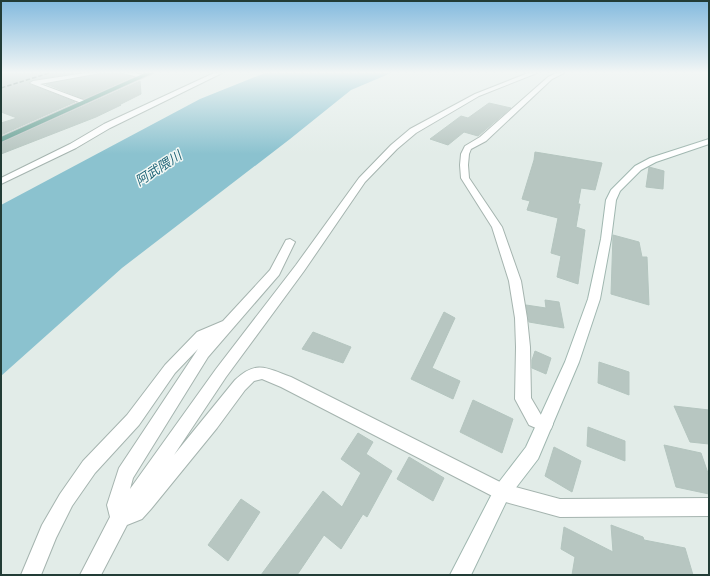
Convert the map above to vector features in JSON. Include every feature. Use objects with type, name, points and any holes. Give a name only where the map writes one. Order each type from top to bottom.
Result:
[{"type":"main road","points":[[1,140],[89,100]]},
{"type":"street","points":[[78,100],[84,102]]},
{"type":"street","points":[[1,182],[73,146],[107,126],[160,100]]},
{"type":"street","points":[[90,575],[120,518],[221,373],[300,268],[362,180],[413,131],[468,100]]},
{"type":"street","points":[[526,100],[483,138],[468,148],[464,165],[465,178],[497,227],[515,281],[521,318],[523,347],[523,399],[535,420],[545,424]]},
{"type":"street","points":[[460,575],[502,492],[532,453],[572,362],[594,299],[606,239],[611,200],[616,190],[638,168],[653,160],[709,141]]},
{"type":"street","points":[[120,518],[116,505],[125,474],[203,353],[275,272],[290,242]]},
{"type":"street","points":[[31,575],[49,532],[66,500],[89,467],[133,420],[170,369],[202,336],[226,326]]},
{"type":"street","points":[[120,518],[136,512],[145,503],[211,423],[240,385],[250,376],[262,374],[286,382],[502,492],[560,508],[709,507]]},
{"type":"water","name":"阿武隈川","points":[[198,100],[339,100],[122,268],[1,376],[1,205]]},
{"type":"building","points":[[1,100],[70,100],[75,102],[1,135],[1,123],[17,118],[1,112]]},
{"type":"building","points":[[98,100],[129,100],[96,117],[1,154],[1,143]]},
{"type":"building","points":[[489,103],[511,108],[478,136],[464,132],[448,145],[430,139],[461,116],[468,118]]},
{"type":"building","points":[[535,152],[602,163],[595,190],[581,188],[576,227],[585,230],[578,284],[557,277],[561,256],[551,253],[558,218],[527,210],[530,201],[522,199]]},
{"type":"building","points":[[649,167],[664,171],[663,189],[646,187]]},
{"type":"building","points":[[613,235],[639,242],[642,257],[647,257],[649,305],[611,294]]},
{"type":"building","points":[[545,300],[559,302],[564,328],[529,322],[526,305],[546,308]]},
{"type":"building","points":[[444,312],[455,318],[432,368],[460,381],[453,399],[411,379]]},
{"type":"building","points":[[313,332],[351,347],[343,363],[302,349]]},
{"type":"building","points":[[535,351],[551,358],[546,374],[532,368],[532,360]]},
{"type":"building","points":[[599,362],[629,372],[629,395],[598,383]]},
{"type":"building","points":[[473,400],[513,419],[502,453],[460,432]]},
{"type":"building","points":[[674,406],[709,410],[709,444],[690,442]]},
{"type":"building","points":[[588,427],[625,441],[625,461],[587,446]]},
{"type":"building","points":[[358,433],[373,442],[366,454],[392,471],[367,517],[363,514],[341,549],[324,535],[297,575],[261,575],[323,491],[342,507],[361,473],[341,459]]},
{"type":"building","points":[[664,445],[701,453],[709,476],[709,494],[676,487]]},
{"type":"building","points":[[554,447],[581,461],[572,492],[545,476]]},
{"type":"building","points":[[409,457],[444,478],[433,501],[397,479]]},
{"type":"building","points":[[241,499],[260,512],[228,561],[208,545]]},
{"type":"building","points":[[611,525],[643,537],[644,540],[685,548],[693,575],[572,575],[575,557],[561,549],[564,527],[613,552]]}]
